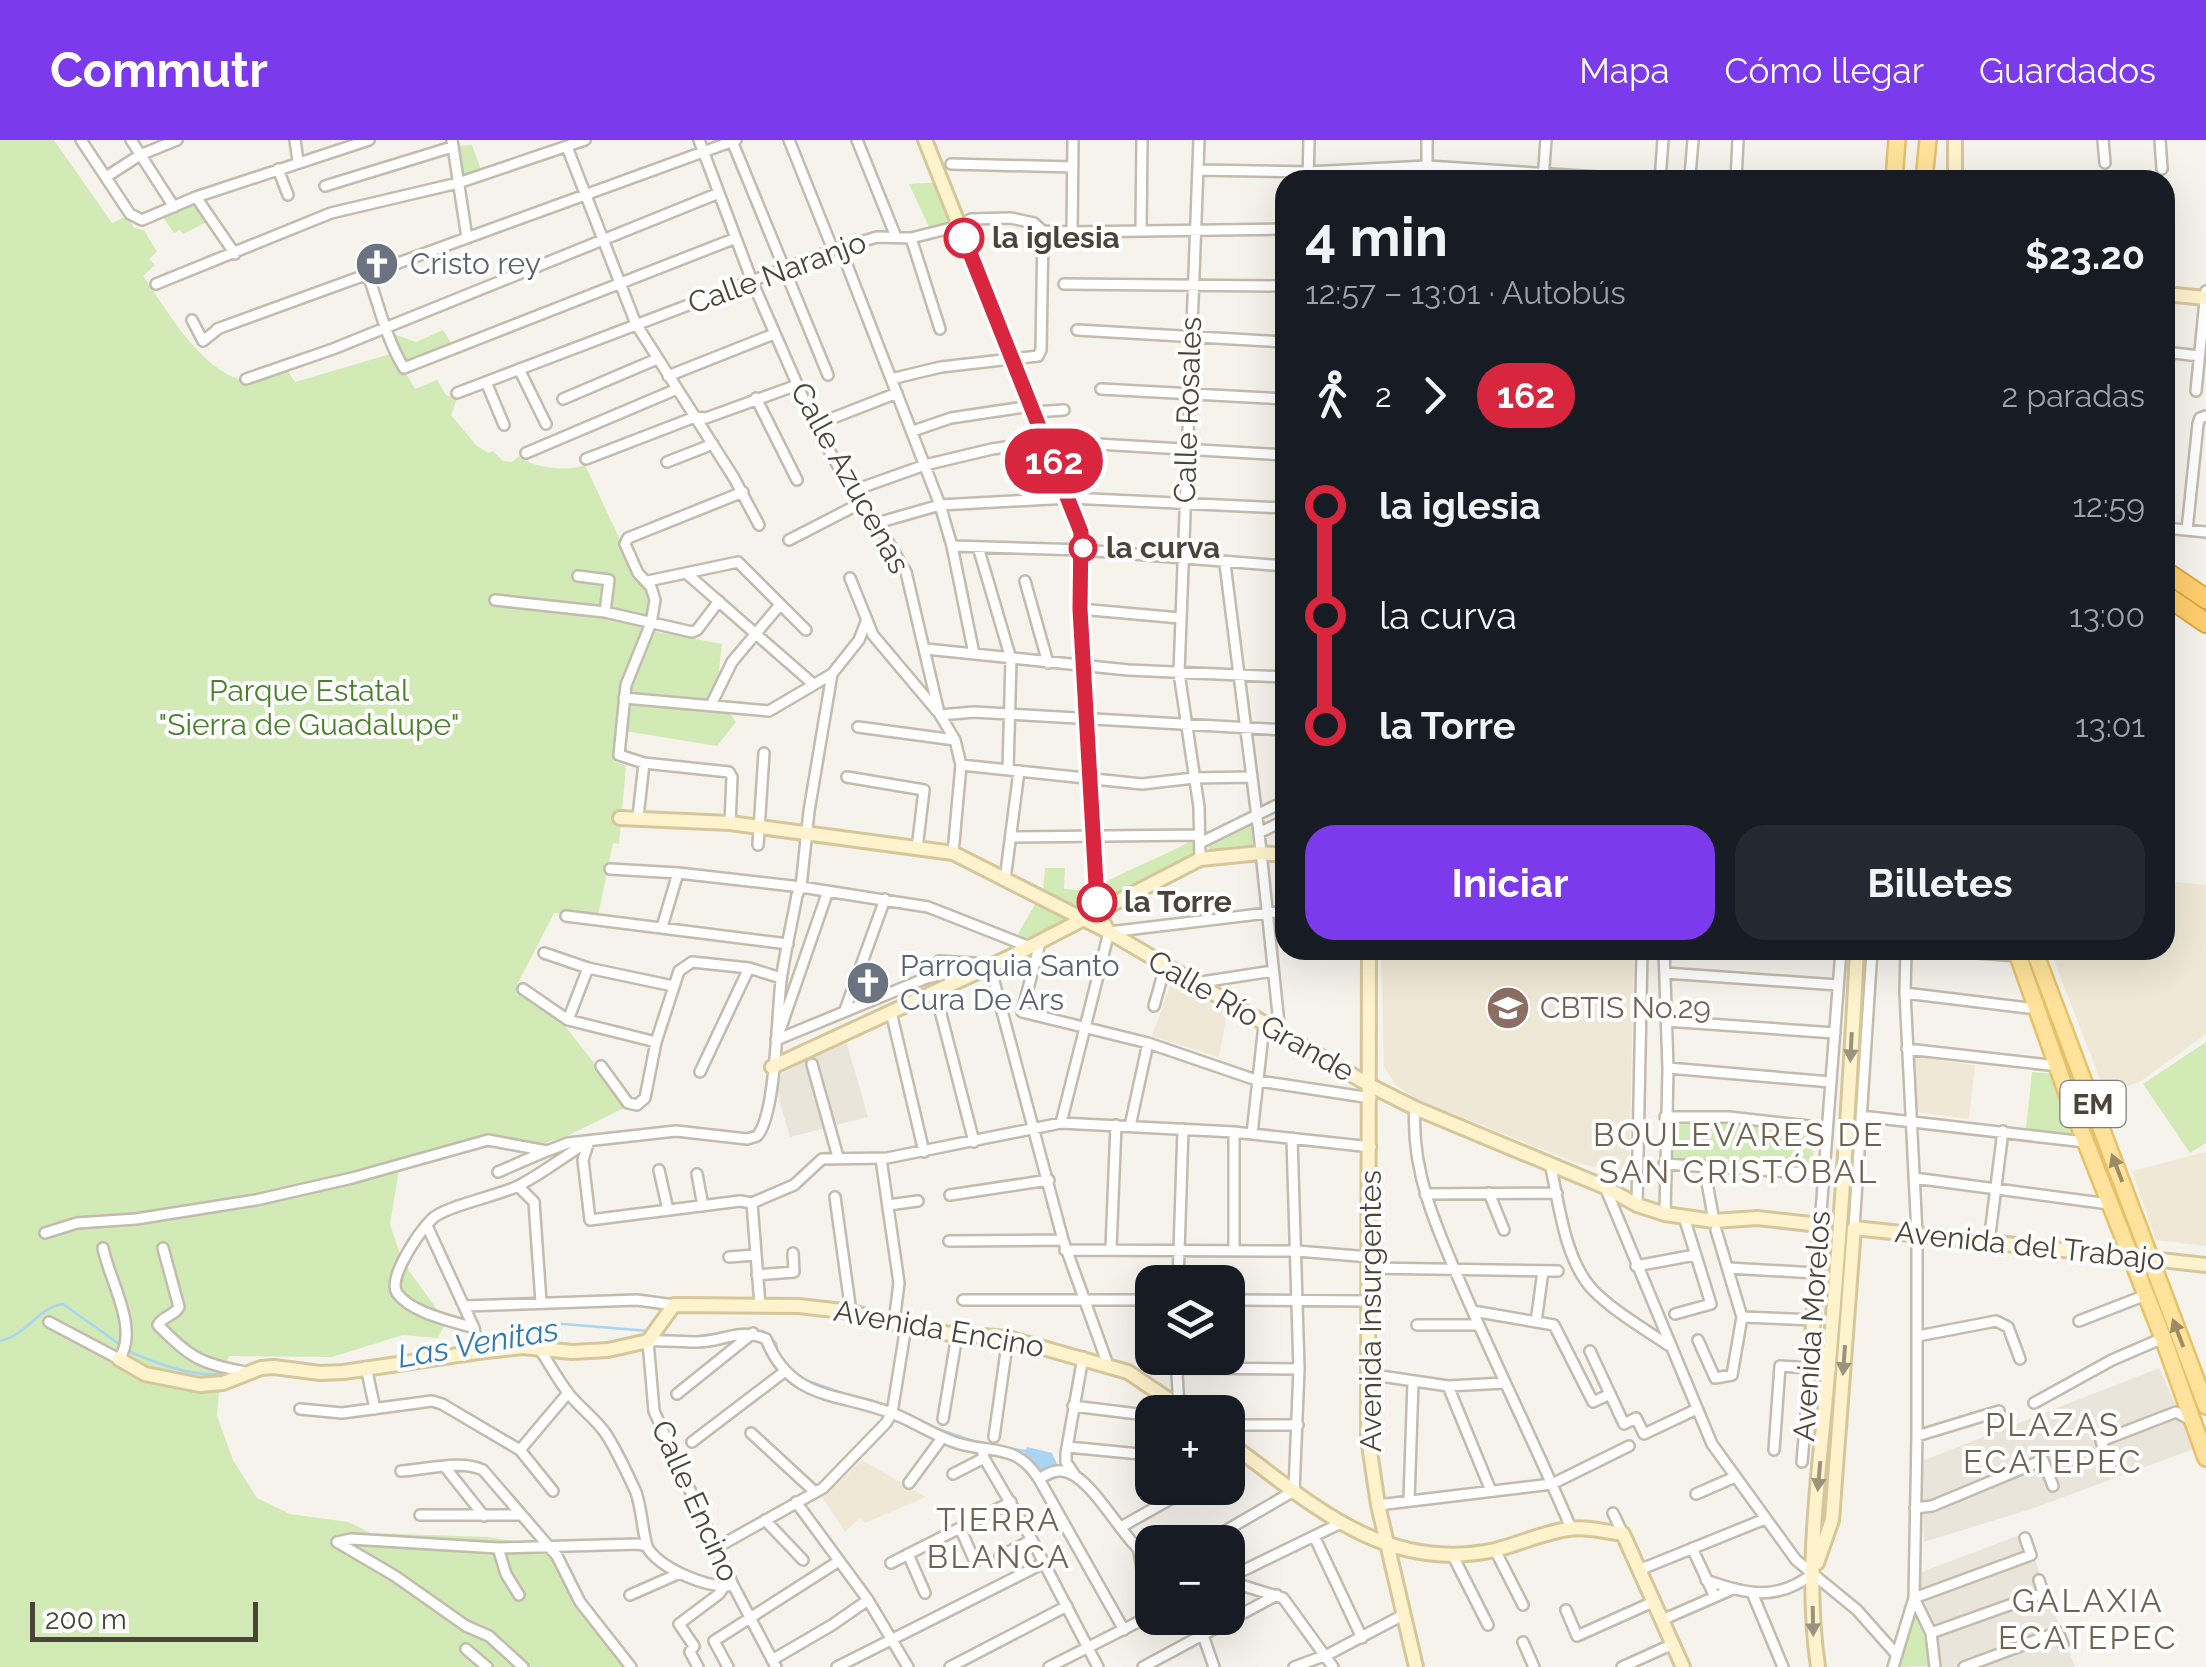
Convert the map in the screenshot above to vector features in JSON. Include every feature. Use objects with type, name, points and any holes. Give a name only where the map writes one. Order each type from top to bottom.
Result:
[{"type":"highway","points":[[2175,579],[2206,599]]},
{"type":"highway","points":[[2175,602],[2206,623]]},
{"type":"main road","points":[[925,140],[1081,532],[1084,550],[1079,576],[1080,609],[1097,912],[1109,932]]},
{"type":"main road","points":[[1895,170],[1897,140]]},
{"type":"main road","points":[[1925,170],[1928,140]]},
{"type":"main road","points":[[1955,140],[1955,170]]},
{"type":"main road","points":[[2175,294],[2206,295]]},
{"type":"main road","name":"Calle Río Grande","points":[[620,818],[730,823],[952,853],[1109,932],[1371,1092],[1664,1214],[1715,1226],[1758,1218],[1820,1225]]},
{"type":"main road","points":[[772,1067],[1035,945],[1200,859],[1275,854]]},
{"type":"main road","name":"Avenida Insurgentes","points":[[1369,960],[1368,1438],[1386,1545],[1416,1667]]},
{"type":"main road","points":[[1812,1574],[1832,1520],[1850,1275],[1857,960]]},
{"type":"main road","name":"EM","points":[[2026,960],[2086,1142],[2206,1458]]},
{"type":"main road","name":"EM","points":[[2026,960],[2151,1260],[2206,1406]]},
{"type":"main road","name":"Avenida Morelos","points":[[1810,1368],[1820,1225]]},
{"type":"main road","points":[[1818,1667],[1812,1574],[1829,1369],[1848,1228]]},
{"type":"main road","name":"Avenida del Trabajo","points":[[1848,1228],[2130,1257]]},
{"type":"main road","name":"Avenida del Trabajo","points":[[2151,1260],[2206,1265]]},
{"type":"main road","points":[[123,1351],[145,1374],[200,1384],[223,1383],[261,1368],[320,1374],[478,1348],[608,1350],[651,1335],[674,1305]]},
{"type":"main road","name":"Avenida Encino","points":[[674,1305],[851,1312],[957,1335],[1008,1338],[1108,1366],[1140,1379],[1163,1395]]},
{"type":"main road","points":[[1810,1368],[1829,1369]]},
{"type":"main road","points":[[1246,1456],[1341,1523],[1386,1545],[1435,1556],[1496,1550],[1571,1528],[1623,1534],[1684,1667]]},
{"type":"street","points":[[81,140],[136,218],[142,220],[348,143],[368,140]]},
{"type":"street","points":[[131,140],[174,207]]},
{"type":"street","points":[[106,176],[140,155],[177,140]]},
{"type":"street","points":[[295,140],[298,161]]},
{"type":"street","points":[[321,140],[323,154]]},
{"type":"street","points":[[156,284],[330,212],[458,183],[585,140]]},
{"type":"street","name":"Calle Azucenas","points":[[699,140],[752,281],[814,424],[852,491],[877,523],[906,572],[939,714],[956,740],[962,765],[952,853]]},
{"type":"street","points":[[192,320],[203,341],[218,329],[366,272],[734,140],[828,375]]},
{"type":"street","points":[[789,140],[926,465],[952,546],[974,654]]},
{"type":"street","points":[[857,140],[896,237]]},
{"type":"street","points":[[1072,232],[1074,140]]},
{"type":"street","points":[[1142,140],[1142,228]]},
{"type":"street","name":"Calle Rosales","points":[[1199,140],[1179,673],[1199,807],[1200,859]]},
{"type":"street","points":[[1308,170],[1309,140]]},
{"type":"street","points":[[1426,170],[1427,140]]},
{"type":"street","points":[[1544,170],[1546,140]]},
{"type":"street","points":[[1661,170],[1663,140]]},
{"type":"street","points":[[1690,170],[1692,140]]},
{"type":"street","points":[[1736,170],[1738,140]]},
{"type":"street","points":[[2103,140],[2105,163]]},
{"type":"street","points":[[2160,140],[2162,169]]},
{"type":"street","points":[[325,186],[452,144],[467,238]]},
{"type":"street","points":[[567,146],[636,324],[743,492],[759,524]]},
{"type":"street","points":[[951,164],[1073,167]]},
{"type":"street","points":[[1379,170],[1426,166],[1469,170]]},
{"type":"street","points":[[278,168],[288,195]]},
{"type":"street","points":[[1198,170],[1275,174]]},
{"type":"street","points":[[246,379],[334,349],[719,193]]},
{"type":"street","points":[[196,197],[236,254]]},
{"type":"street","name":"Calle Naranjo","points":[[457,394],[785,268],[877,237],[911,238],[959,226],[971,219],[1011,218],[1034,222],[1044,230],[1072,232],[1275,229]]},
{"type":"street","points":[[892,378],[941,366],[1038,356],[1044,230]]},
{"type":"street","points":[[366,272],[386,325],[388,343],[404,368],[736,238]]},
{"type":"street","points":[[911,238],[940,330]]},
{"type":"street","points":[[1064,284],[1275,286]]},
{"type":"street","points":[[2196,391],[2206,295]]},
{"type":"street","points":[[1077,330],[1275,342]]},
{"type":"street","points":[[668,376],[774,334]]},
{"type":"street","points":[[2175,353],[2199,356]]},
{"type":"street","points":[[563,400],[657,359]]},
{"type":"street","points":[[519,369],[546,424]]},
{"type":"street","points":[[486,382],[504,425]]},
{"type":"street","points":[[586,459],[695,417],[706,418],[797,385]]},
{"type":"street","points":[[1102,388],[1275,398]]},
{"type":"street","points":[[526,454],[677,389]]},
{"type":"street","points":[[814,424],[897,392]]},
{"type":"street","points":[[756,398],[796,480]]},
{"type":"street","points":[[913,431],[950,418],[1032,409],[1064,410]]},
{"type":"street","points":[[2187,530],[2203,417]]},
{"type":"street","points":[[852,491],[926,465],[992,448],[1046,441],[1275,455]]},
{"type":"street","points":[[667,462],[713,444]]},
{"type":"street","points":[[2193,469],[2206,470]]},
{"type":"street","points":[[730,823],[730,772],[644,764],[619,755],[626,685],[651,623],[654,600],[625,544],[628,538],[743,492]]},
{"type":"street","points":[[877,523],[940,505],[1069,498],[1275,508]]},
{"type":"street","points":[[789,540],[861,503]]},
{"type":"street","points":[[2175,529],[2206,532]]},
{"type":"street","points":[[952,546],[1084,550],[1275,566]]},
{"type":"street","points":[[978,546],[1011,659],[1008,714],[1014,770],[1012,837],[1005,880]]},
{"type":"street","points":[[648,582],[738,562],[806,630]]},
{"type":"street","points":[[1225,564],[1280,1035]]},
{"type":"street","points":[[686,573],[812,683]]},
{"type":"street","points":[[578,576],[608,580],[605,612]]},
{"type":"street","points":[[850,578],[866,622],[939,714],[1008,714],[1275,730]]},
{"type":"street","points":[[1025,581],[1048,663]]},
{"type":"street","points":[[495,600],[605,612],[692,632],[718,600]]},
{"type":"street","points":[[711,705],[732,662],[779,606]]},
{"type":"street","points":[[1080,609],[1180,618]]},
{"type":"street","points":[[624,698],[769,711],[832,674],[859,640],[866,622]]},
{"type":"street","points":[[926,649],[1084,666],[1275,677]]},
{"type":"street","points":[[498,1172],[568,1143],[676,1131],[747,1139],[764,1129],[782,978],[801,887],[832,674]]},
{"type":"street","points":[[858,727],[956,740]]},
{"type":"street","points":[[758,845],[764,753]]},
{"type":"street","points":[[638,817],[644,764]]},
{"type":"street","points":[[962,765],[1142,784],[1252,777]]},
{"type":"street","points":[[846,778],[924,790],[917,850]]},
{"type":"street","points":[[1012,837],[1199,839],[1275,806]]},
{"type":"street","points":[[1259,832],[1275,825]]},
{"type":"street","points":[[610,869],[801,887],[928,906],[1035,945],[1022,1012],[1148,1043],[1259,1080],[1371,1092]]},
{"type":"street","points":[[662,927],[678,873]]},
{"type":"street","points":[[777,1037],[828,891]]},
{"type":"street","points":[[846,1010],[884,899]]},
{"type":"street","points":[[1061,1123],[1109,932],[1275,913]]},
{"type":"street","points":[[566,916],[788,944]]},
{"type":"street","points":[[544,953],[588,968],[673,986]]},
{"type":"street","points":[[1637,1205],[1642,960]]},
{"type":"street","points":[[1664,960],[1668,1068],[1664,1214]]},
{"type":"street","name":"Avenida Morelos","points":[[1820,1225],[1841,960]]},
{"type":"street","points":[[1848,1228],[1861,1116],[1871,960]]},
{"type":"street","points":[[1893,1667],[1914,1598],[1917,1436],[1917,1234],[1906,960]]},
{"type":"street","points":[[939,961],[990,966],[1064,1245],[1108,1366]]},
{"type":"street","points":[[777,1037],[924,978],[968,968],[973,962]]},
{"type":"street","points":[[601,1066],[628,1103],[638,1105],[645,1098],[656,1042],[673,986],[685,964],[749,968],[782,978]]},
{"type":"street","points":[[1154,1006],[1165,966]]},
{"type":"street","points":[[568,1020],[588,968]]},
{"type":"street","points":[[700,1072],[749,968]]},
{"type":"street","points":[[1192,983],[1273,971]]},
{"type":"street","points":[[1665,973],[1838,985]]},
{"type":"street","points":[[523,989],[568,1020],[656,1042]]},
{"type":"street","points":[[935,991],[974,1142]]},
{"type":"street","points":[[1905,994],[2028,1008]]},
{"type":"street","points":[[890,1012],[924,1152]]},
{"type":"street","points":[[1666,1021],[1835,1033]]},
{"type":"street","points":[[1252,1134],[1264,1026]]},
{"type":"street","points":[[1130,1126],[1148,1043]]},
{"type":"street","points":[[1907,1049],[2049,1065]]},
{"type":"street","points":[[812,1064],[838,1157]]},
{"type":"street","points":[[1668,1068],[1831,1082]]},
{"type":"street","points":[[1415,1108],[1412,1136],[1426,1194],[1454,1268],[1571,1528]]},
{"type":"street","points":[[1861,1116],[2086,1142]]},
{"type":"street","points":[[1666,1117],[1729,1118],[1828,1128]]},
{"type":"street","points":[[589,1141],[582,1160],[590,1220],[740,1201],[752,1203],[794,1185],[822,1159],[881,1158],[924,1152],[1061,1123],[1234,1132],[1371,1147]]},
{"type":"street","points":[[1110,1248],[1116,1125]]},
{"type":"street","points":[[1178,1265],[1182,1129]]},
{"type":"street","points":[[1234,1132],[1234,1251]]},
{"type":"street","points":[[1989,1242],[2003,1132]]},
{"type":"street","points":[[1235,1525],[1294,1491],[1299,1369],[1292,1138]]},
{"type":"street","points":[[45,1233],[78,1223],[136,1219],[256,1200],[488,1140],[547,1151]]},
{"type":"street","points":[[474,1328],[434,1317],[396,1292],[398,1266],[430,1222],[518,1186],[589,1141]]},
{"type":"street","points":[[716,1548],[815,1492],[860,1451],[892,1410],[900,1324],[899,1283],[881,1158]]},
{"type":"street","points":[[1550,1164],[1575,1258],[1591,1288],[1670,1346]]},
{"type":"street","points":[[1664,1164],[1824,1174]]},
{"type":"street","points":[[1698,1340],[1715,1378],[1732,1375],[1742,1317],[1715,1226],[1704,1166]]},
{"type":"street","points":[[659,1170],[668,1210]]},
{"type":"street","points":[[697,1174],[703,1206]]},
{"type":"street","points":[[1914,1178],[2109,1204]]},
{"type":"street","points":[[950,1195],[1049,1180]]},
{"type":"street","points":[[518,1186],[534,1202],[540,1302]]},
{"type":"street","points":[[1604,1186],[1712,1444],[1796,1560],[1857,1610],[1897,1655]]},
{"type":"street","points":[[1489,1192],[1504,1230]]},
{"type":"street","points":[[1426,1194],[1557,1193]]},
{"type":"street","points":[[835,1197],[851,1312]]},
{"type":"street","points":[[888,1205],[918,1201]]},
{"type":"street","points":[[752,1203],[760,1306]]},
{"type":"street","points":[[1675,1314],[1710,1304],[1684,1217]]},
{"type":"street","points":[[430,1222],[474,1328],[478,1348]]},
{"type":"street","points":[[949,1241],[1297,1251],[1370,1263],[1558,1271]]},
{"type":"street","points":[[49,1322],[123,1351],[123,1317],[103,1248]]},
{"type":"street","points":[[163,1248],[179,1307],[158,1325],[190,1357],[251,1373]]},
{"type":"street","points":[[757,1275],[794,1272],[793,1254]]},
{"type":"street","points":[[729,1257],[756,1255]]},
{"type":"street","points":[[1636,1266],[1695,1255]]},
{"type":"street","name":"Avenida del Trabajo","points":[[2130,1257],[2151,1260]]},
{"type":"street","points":[[1728,1268],[1816,1273]]},
{"type":"street","points":[[1536,1322],[1543,1271]]},
{"type":"street","points":[[2079,1321],[2146,1295]]},
{"type":"street","points":[[464,1306],[637,1300],[674,1305]]},
{"type":"street","points":[[964,1300],[1135,1300]]},
{"type":"street","points":[[1245,1300],[1368,1301]]},
{"type":"street","points":[[1473,1311],[1554,1325],[1593,1402],[1610,1394]]},
{"type":"street","points":[[1742,1317],[1813,1320]]},
{"type":"street","points":[[1918,1336],[1996,1321],[2008,1327],[2020,1359]]},
{"type":"street","points":[[1416,1325],[1479,1325]]},
{"type":"street","points":[[651,1335],[696,1342],[744,1332],[753,1334],[766,1339],[774,1361],[799,1384],[892,1410],[942,1438],[983,1454],[1011,1452],[1022,1458],[1039,1479],[1124,1630]]},
{"type":"street","points":[[678,1394],[753,1334]]},
{"type":"street","name":"Calle Encino","points":[[651,1335],[654,1410],[716,1548],[728,1586],[774,1664]]},
{"type":"street","points":[[943,1420],[957,1335]]},
{"type":"street","points":[[994,1437],[1008,1338]]},
{"type":"street","points":[[2034,1403],[2112,1360],[2163,1338]]},
{"type":"street","points":[[538,1348],[568,1392],[604,1432],[636,1493],[645,1522],[646,1546]]},
{"type":"street","points":[[1590,1351],[1624,1424],[1636,1418],[1644,1434],[1697,1408]]},
{"type":"street","points":[[1083,1357],[1066,1462],[1135,1547]]},
{"type":"street","points":[[366,1366],[375,1408]]},
{"type":"street","points":[[1245,1366],[1299,1369]]},
{"type":"street","points":[[1774,1450],[1780,1366],[1810,1368]]},
{"type":"street","name":"Avenida Morelos","points":[[1802,1462],[1810,1368]]},
{"type":"street","points":[[692,1442],[784,1372]]},
{"type":"street","points":[[1367,1374],[1448,1386],[1504,1383]]},
{"type":"street","points":[[1409,1500],[1413,1382]]},
{"type":"street","points":[[1448,1386],[1491,1491]]},
{"type":"street","points":[[2176,1412],[2181,1390]]},
{"type":"street","points":[[520,1450],[568,1392]]},
{"type":"street","points":[[300,1409],[342,1414],[432,1401],[520,1450],[553,1491]]},
{"type":"street","points":[[1073,1406],[1135,1414]]},
{"type":"street","points":[[1917,1436],[2000,1410]]},
{"type":"street","points":[[2110,1468],[2100,1440],[2176,1412],[2193,1422]]},
{"type":"street","points":[[1245,1426],[1298,1424]]},
{"type":"street","points":[[751,1433],[815,1492]]},
{"type":"street","points":[[909,1484],[942,1438]]},
{"type":"street","points":[[1378,1505],[1552,1484],[1629,1446]]},
{"type":"street","points":[[1068,1447],[1135,1454]]},
{"type":"street","points":[[952,1474],[983,1454]]},
{"type":"street","points":[[983,1454],[1098,1667]]},
{"type":"street","points":[[1915,1508],[1932,1506],[2043,1460],[2053,1486]]},
{"type":"street","points":[[401,1471],[476,1466],[483,1470],[557,1556],[580,1602],[631,1667]]},
{"type":"street","points":[[445,1467],[484,1516]]},
{"type":"street","points":[[1039,1479],[1053,1472],[1074,1474]]},
{"type":"street","points":[[1696,1494],[1735,1477]]},
{"type":"street","points":[[796,1502],[868,1600],[908,1667]]},
{"type":"street","points":[[892,1562],[1011,1502]]},
{"type":"street","points":[[1120,1527],[1159,1505]]},
{"type":"street","points":[[1613,1513],[1623,1534]]},
{"type":"street","points":[[420,1515],[521,1515]]},
{"type":"street","points":[[1638,1570],[1765,1519]]},
{"type":"street","points":[[765,1520],[803,1560]]},
{"type":"street","points":[[1245,1570],[1341,1523]]},
{"type":"street","points":[[960,1528],[975,1562]]},
{"type":"street","points":[[1314,1536],[1362,1638]]},
{"type":"street","points":[[1914,1598],[2031,1555],[2025,1538]]},
{"type":"street","points":[[523,1667],[489,1636],[466,1626],[396,1576],[337,1542],[351,1539],[498,1548],[646,1546],[680,1572],[728,1586],[680,1624],[694,1646],[690,1652],[698,1667]]},
{"type":"street","points":[[1000,1556],[1032,1540]]},
{"type":"street","points":[[498,1548],[506,1574],[519,1595]]},
{"type":"street","points":[[1692,1548],[1715,1597]]},
{"type":"street","points":[[1496,1550],[1523,1604]]},
{"type":"street","points":[[908,1554],[925,1594]]},
{"type":"street","points":[[1453,1556],[1488,1625]]},
{"type":"street","points":[[728,1667],[714,1642],[839,1561]]},
{"type":"street","points":[[837,1667],[1044,1563]]},
{"type":"street","points":[[630,1594],[680,1572]]},
{"type":"street","points":[[1706,1580],[1753,1594],[1788,1590],[1812,1574]]},
{"type":"street","points":[[1930,1634],[2043,1593],[2038,1580]]},
{"type":"street","points":[[1245,1584],[1277,1594],[1288,1603],[1333,1667]]},
{"type":"street","points":[[1662,1620],[1732,1589]]},
{"type":"street","points":[[1245,1612],[1277,1594]]},
{"type":"street","points":[[1753,1594],[1783,1667]]},
{"type":"street","points":[[1914,1598],[1930,1634],[1935,1667]]},
{"type":"street","points":[[774,1664],[868,1600]]},
{"type":"street","points":[[1566,1610],[1578,1636],[1654,1602]]},
{"type":"street","points":[[950,1667],[1067,1606]]},
{"type":"street","points":[[1294,1667],[1362,1638],[1403,1615]]},
{"type":"street","points":[[1049,1667],[1135,1624]]},
{"type":"street","points":[[1964,1667],[2058,1632],[2063,1644]]},
{"type":"street","points":[[1142,1667],[1204,1635],[1214,1667]]},
{"type":"street","points":[[1523,1642],[1534,1667]]},
{"type":"street","points":[[1622,1667],[1673,1644]]},
{"type":"street","points":[[466,1649],[487,1667]]},
{"type":"street","points":[[504,1667],[514,1657]]},
{"type":"shaded area","points":[[2175,882],[2206,885],[2206,1034],[2141,1081],[2106,1094],[2054,960],[2175,960]]},
{"type":"shaded area","name":"CBTIS No.29","points":[[1381,960],[1634,960],[1629,1175],[1574,1162],[1414,1098],[1395,1084],[1384,1066]]},
{"type":"shaded area","points":[[1174,975],[1228,1007],[1219,1057],[1152,1036]]},
{"type":"shaded area","points":[[846,1041],[868,1117],[790,1137],[773,1078]]},
{"type":"shaded area","points":[[1915,1057],[1975,1065],[1969,1119],[1916,1112]]},
{"type":"shaded area","points":[[2206,1152],[2206,1246],[2156,1240],[2132,1171]]},
{"type":"shaded area","points":[[2159,1368],[2196,1448],[2031,1509],[1924,1542],[1922,1461]]},
{"type":"shaded area","points":[[862,1460],[926,1497],[865,1523],[860,1518],[845,1532],[820,1494],[835,1486]]},
{"type":"shaded area","points":[[2025,1533],[2075,1667],[1940,1667],[1914,1575]]},
{"type":"green space","name":"Parque Estatal \"Sierra de Guadalupe\"","points":[[0,140],[54,140],[112,223],[127,216],[134,228],[144,230],[157,252],[149,259],[155,265],[143,276],[201,354],[232,376],[253,381],[287,370],[295,382],[394,353],[415,389],[437,380],[446,395],[457,399],[451,415],[476,445],[488,453],[493,451],[503,461],[512,462],[519,456],[551,468],[585,465],[636,574],[650,586],[642,629],[722,644],[716,695],[736,722],[717,746],[618,730],[614,761],[626,766],[619,844],[613,843],[598,916],[554,913],[516,987],[565,1026],[628,1106],[567,1136],[526,1149],[479,1136],[410,1158],[399,1170],[390,1224],[402,1261],[446,1322],[438,1338],[403,1335],[332,1357],[229,1356],[220,1379],[217,1416],[233,1460],[257,1498],[290,1514],[348,1522],[371,1533],[487,1537],[541,1545],[625,1667],[0,1667]]},
{"type":"green space","points":[[472,145],[481,170],[459,179],[453,146]]},
{"type":"green space","points":[[941,182],[959,229],[930,229],[909,184]]},
{"type":"green space","points":[[192,203],[207,222],[183,234],[180,230],[174,233],[162,216]]},
{"type":"green space","points":[[443,330],[451,343],[406,363],[391,333],[416,342]]},
{"type":"green space","points":[[1250,815],[1253,848],[1210,851],[1205,832]]},
{"type":"green space","points":[[1194,839],[1198,856],[1103,908],[1099,886]]},
{"type":"green space","points":[[1045,868],[1065,868],[1064,889],[1091,891],[1092,909],[1086,913],[1043,892]]},
{"type":"green space","points":[[1037,901],[1069,921],[1031,943],[1018,934]]},
{"type":"green space","points":[[2206,1042],[2206,1143],[2190,1153],[2143,1084]]},
{"type":"green space","points":[[2032,1072],[2055,1074],[2079,1136],[2026,1129]]},
{"type":"green space","points":[[1670,1120],[1814,1130],[1813,1168],[1668,1161]]},
{"type":"green space","points":[[1917,1610],[1932,1666],[1896,1667]]},
{"type":"water","points":[[1027,1447],[1052,1453],[1057,1464],[1044,1473],[1024,1454]]},
{"type":"waterway","name":"Las Venitas","points":[[0,1341],[63,1304],[122,1346]]},
{"type":"waterway","name":"Las Venitas","points":[[481,1344],[517,1329],[551,1323],[649,1331]]},
{"type":"waterway","name":"Las Venitas","points":[[736,1331],[762,1331],[776,1343],[777,1350]]},
{"type":"waterway","name":"Las Venitas","points":[[661,1334],[684,1338],[728,1332]]},
{"type":"waterway","name":"Las Venitas","points":[[128,1351],[192,1372],[232,1373]]},
{"type":"waterway","name":"Las Venitas","points":[[805,1380],[854,1397]]},
{"type":"waterway","name":"Las Venitas","points":[[895,1409],[919,1421]]},
{"type":"waterway","name":"Las Venitas","points":[[926,1425],[979,1443],[1025,1451]]},
{"type":"bus line","name":"162","points":[[964,238],[1081,532],[1084,550],[1079,576],[1080,609],[1097,902]]},
{"type":"place","name":"la iglesia","points":[[964,238]]},
{"type":"place","name":"Cristo rey","points":[[377,264]]},
{"type":"place","name":"la curva","points":[[1083,548]]},
{"type":"place","name":"la Torre","points":[[1097,902]]},
{"type":"place","name":"Parroquia Santo Cura De Ars","points":[[868,983]]},
{"type":"place","name":"CBTIS No.29","points":[[1508,1008]]},
{"type":"district","name":"BOULEVARES DE SAN CRISTÓBAL","points":[[1739,1154]]},
{"type":"district","name":"PLAZAS ECATEPEC","points":[[2053,1444]]},
{"type":"district","name":"TIERRA BLANCA","points":[[999,1538]]},
{"type":"district","name":"GALAXIA ECATEPEC","points":[[2088,1620]]}]
